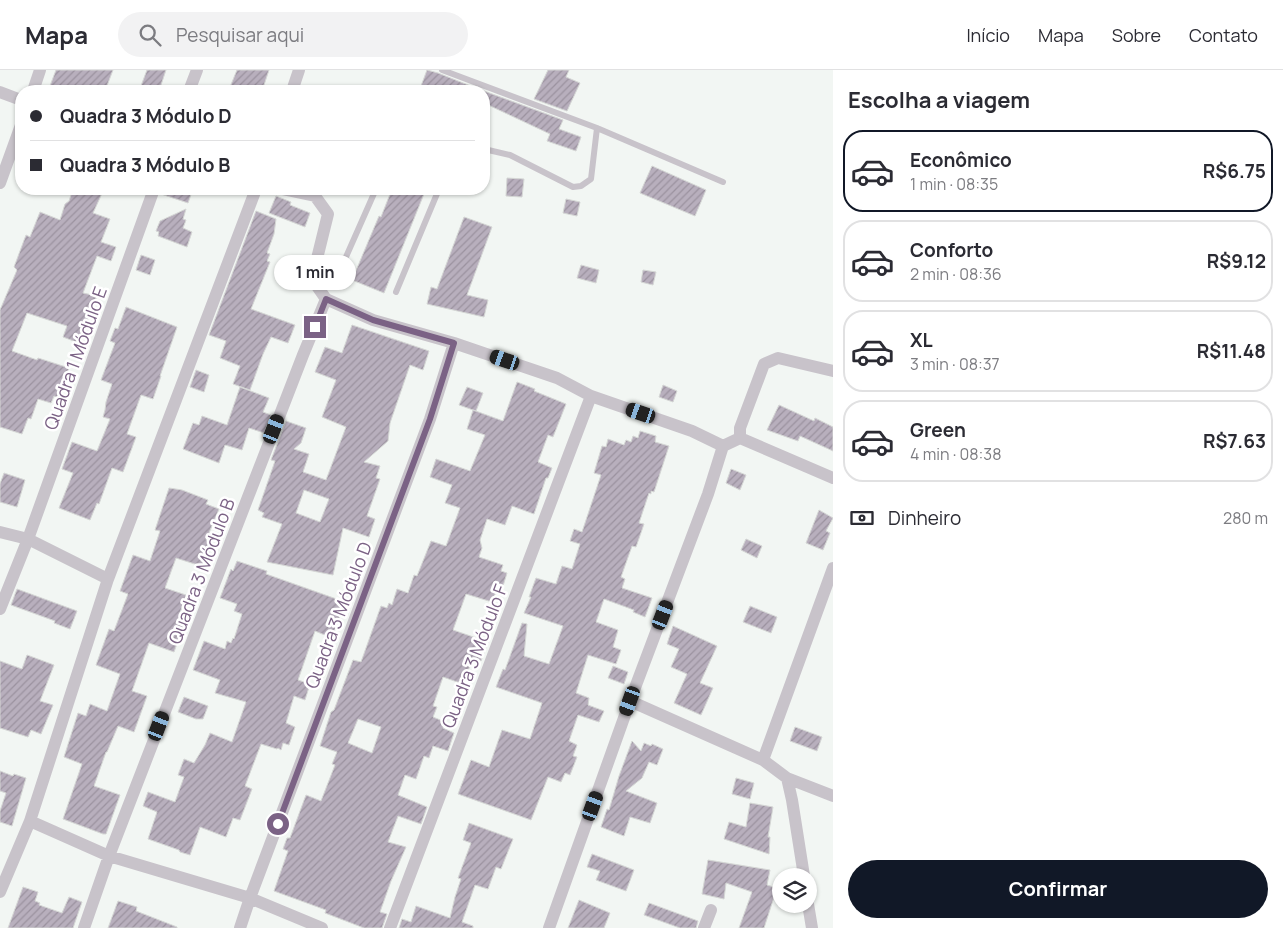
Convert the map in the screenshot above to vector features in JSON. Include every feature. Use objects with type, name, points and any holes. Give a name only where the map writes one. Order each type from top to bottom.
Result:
[{"type":"street","points":[[35,85],[40,70]]},
{"type":"street","points":[[191,85],[197,70]]},
{"type":"street","points":[[294,85],[300,70]]},
{"type":"street","points":[[0,92],[15,98]]},
{"type":"street","points":[[0,184],[15,142]]},
{"type":"street","name":"Quadra 1 Módulo E","points":[[0,609],[28,539],[152,195]]},
{"type":"street","points":[[0,892],[30,821],[108,579],[254,195]]},
{"type":"street","points":[[310,195],[315,196],[328,214],[312,279],[326,299],[373,320],[454,343],[556,378],[590,396],[692,431],[723,446]]},
{"type":"street","name":"Quadra 3 Módulo B","points":[[84,928],[109,856],[326,299]]},
{"type":"street","name":"Quadra 3 Módulo D","points":[[240,928],[426,428],[454,343]]},
{"type":"street","points":[[740,438],[740,428],[764,364],[778,358],[833,371]]},
{"type":"street","name":"Quadra 3 Módulo F","points":[[390,928],[590,396]]},
{"type":"street","points":[[549,928],[630,701],[708,494],[723,446],[740,438],[833,478]]},
{"type":"street","points":[[0,532],[28,539],[108,579]]},
{"type":"street","points":[[763,760],[833,568]]},
{"type":"street","points":[[630,701],[763,760],[788,778],[833,796]]},
{"type":"street","points":[[788,778],[803,868]]},
{"type":"street","points":[[30,821],[109,856],[250,898],[322,928]]},
{"type":"street","points":[[704,928],[711,910]]},
{"type":"street","points":[[810,913],[812,928]]},
{"type":"lane","points":[[442,70],[482,85]]},
{"type":"lane","points":[[490,88],[597,128],[723,182]]},
{"type":"lane","points":[[490,150],[510,155],[573,187],[582,186],[591,179],[597,128]]},
{"type":"lane","points":[[338,275],[373,195]]},
{"type":"lane","points":[[396,292],[436,195]]},
{"type":"building","points":[[56,70],[113,70],[107,85],[50,85]]},
{"type":"building","points":[[147,70],[166,70],[161,85],[141,85]]},
{"type":"building","points":[[237,70],[269,70],[264,85],[231,85]]},
{"type":"building","points":[[427,70],[468,85],[421,85]]},
{"type":"building","points":[[548,70],[569,70],[566,77],[580,83],[567,111],[534,99]]},
{"type":"building","points":[[490,93],[563,120],[559,129],[581,137],[576,151],[547,141],[550,134],[490,106]]},
{"type":"building","points":[[652,166],[706,190],[695,216],[640,193]]},
{"type":"building","points":[[507,178],[524,179],[522,197],[506,196]]},
{"type":"building","points":[[71,195],[101,195],[93,213],[110,219],[101,242],[116,247],[111,261],[97,256],[83,293],[97,296],[79,343],[63,337],[67,326],[27,313],[12,351],[69,368],[58,398],[54,396],[51,403],[38,399],[31,419],[28,418],[22,434],[0,427],[0,310],[17,270],[14,267],[26,235],[30,237],[40,212],[60,220],[65,204],[69,201]]},
{"type":"building","points":[[164,195],[191,195],[188,203]]},
{"type":"building","points":[[390,195],[424,195],[384,293],[352,280],[379,216],[381,217]]},
{"type":"building","points":[[276,196],[291,202],[290,205],[310,213],[305,227],[269,213]]},
{"type":"building","points":[[566,199],[580,202],[577,216],[563,213]]},
{"type":"building","points":[[186,209],[183,219],[186,220],[183,228],[192,232],[187,247],[158,236],[159,232],[156,231],[160,221]]},
{"type":"building","points":[[256,211],[276,219],[274,234],[267,253],[270,254],[267,261],[270,262],[251,309],[295,325],[288,343],[271,337],[250,390],[233,384],[240,366],[220,358],[226,341],[209,335]]},
{"type":"building","points":[[464,217],[492,227],[467,295],[488,300],[484,317],[427,304],[431,287],[437,289]]},
{"type":"building","points":[[141,255],[155,260],[150,275],[136,270]]},
{"type":"building","points":[[581,265],[599,270],[596,283],[577,278]]},
{"type":"building","points":[[643,270],[656,272],[653,285],[641,282]]},
{"type":"building","points":[[126,307],[177,327],[153,399],[141,395],[127,434],[136,437],[123,472],[112,468],[99,504],[97,503],[90,520],[59,508],[73,473],[62,469],[72,442],[97,451],[110,419],[103,417],[112,384],[101,380],[115,343],[110,341],[115,328],[118,329]]},
{"type":"building","points":[[352,325],[429,351],[423,370],[410,365],[390,423],[388,441],[364,462],[380,466],[376,478],[380,479],[367,516],[375,519],[369,537],[343,528],[333,575],[267,562],[282,524],[262,517],[264,513],[258,510],[275,461],[271,460],[286,421],[306,428],[301,443],[294,449],[309,454],[303,472],[326,480],[346,427],[322,417],[336,380],[315,372],[325,347],[342,353]],"holes":[[[304,490],[329,499],[320,522],[296,513]]]},
{"type":"building","points":[[196,370],[209,375],[204,392],[190,387]]},
{"type":"building","points":[[517,382],[566,404],[553,437],[548,435],[538,462],[552,468],[548,478],[546,478],[534,514],[512,506],[505,525],[487,519],[480,540],[482,548],[479,557],[503,565],[501,571],[507,573],[503,586],[499,584],[492,602],[466,594],[453,630],[488,642],[481,661],[473,658],[463,684],[443,677],[433,706],[437,707],[433,717],[445,722],[443,728],[454,733],[448,751],[433,746],[429,758],[424,756],[416,779],[405,775],[398,795],[427,807],[421,824],[398,816],[388,842],[406,847],[380,912],[387,914],[382,928],[364,928],[325,913],[326,910],[274,891],[288,851],[283,849],[287,838],[290,838],[306,795],[321,801],[335,765],[332,764],[337,752],[320,746],[331,712],[334,710],[353,660],[361,662],[381,606],[387,608],[389,603],[392,605],[397,589],[408,593],[414,575],[417,576],[431,541],[446,546],[460,508],[445,503],[452,485],[430,477],[436,459],[470,471],[485,435],[467,429],[473,410],[503,421]],"holes":[[[358,719],[381,727],[372,753],[348,743]]]},
{"type":"building","points":[[663,385],[677,391],[673,402],[659,397]]},
{"type":"building","points":[[240,387],[269,398],[263,412],[271,415],[264,433],[249,428],[242,450],[225,445],[219,463],[183,449],[193,423],[199,425],[202,416],[227,425]]},
{"type":"building","points":[[467,387],[483,393],[476,411],[459,405]]},
{"type":"building","points":[[779,405],[814,421],[815,418],[833,427],[833,451],[800,436],[798,441],[767,430]]},
{"type":"building","points":[[640,431],[656,436],[655,442],[669,446],[654,492],[651,491],[651,494],[649,493],[639,523],[644,524],[636,547],[632,546],[621,577],[625,579],[622,588],[652,598],[645,617],[633,612],[634,610],[604,599],[596,622],[618,630],[613,647],[621,650],[616,664],[588,655],[576,693],[589,698],[588,705],[604,711],[599,722],[578,715],[569,741],[577,745],[573,756],[577,757],[570,775],[565,773],[561,782],[548,777],[531,820],[458,794],[471,760],[489,767],[502,730],[530,739],[542,703],[496,687],[503,669],[505,670],[522,623],[527,624],[524,656],[549,664],[563,626],[524,613],[536,578],[556,584],[562,566],[572,569],[580,544],[570,541],[574,529],[582,532],[601,475],[594,473],[602,446],[606,447],[608,439],[624,445],[626,440],[631,442],[633,436],[638,438]]},
{"type":"building","points":[[731,469],[746,475],[740,490],[726,483]]},
{"type":"building","points":[[4,473],[25,480],[17,507],[0,502],[0,484]]},
{"type":"building","points":[[169,488],[182,490],[208,500],[206,504],[219,509],[206,540],[213,543],[204,567],[176,558],[165,588],[186,595],[180,613],[187,616],[174,652],[149,643],[132,691],[147,696],[134,732],[118,726],[106,752],[94,786],[120,795],[106,834],[103,834],[63,819],[82,764],[64,757],[78,713],[86,716],[90,704],[107,711],[120,674],[96,665],[109,629],[114,631],[128,594],[120,591],[133,555],[150,561],[160,531],[155,530]]},
{"type":"building","points":[[819,510],[833,518],[826,531],[830,533],[823,550],[806,543]]},
{"type":"building","points":[[746,539],[762,546],[757,558],[741,550]]},
{"type":"building","points":[[237,561],[267,571],[266,574],[345,602],[332,638],[315,631],[298,680],[310,684],[305,700],[294,696],[286,723],[295,727],[289,745],[283,743],[281,750],[261,744],[245,786],[252,789],[240,820],[233,818],[226,837],[200,827],[190,855],[148,839],[157,812],[143,806],[148,792],[175,802],[184,777],[178,775],[184,759],[194,763],[210,733],[232,742],[246,702],[215,693],[220,680],[193,670],[204,641],[225,649],[227,641],[231,643],[234,639],[242,614],[234,611],[237,604],[220,598],[231,569],[233,571]]},
{"type":"building","points":[[17,589],[77,611],[70,629],[54,623],[55,621],[11,605]]},
{"type":"building","points":[[750,606],[777,617],[771,633],[743,622]]},
{"type":"building","points":[[673,626],[717,646],[700,683],[713,688],[701,715],[674,703],[687,674],[671,667],[679,649],[667,644]]},
{"type":"building","points":[[27,655],[54,665],[40,701],[53,705],[41,734],[31,730],[28,737],[0,728],[0,661],[22,669]]},
{"type":"building","points":[[613,666],[628,672],[624,684],[608,678]]},
{"type":"building","points":[[184,697],[208,706],[203,719],[196,719],[178,712]]},
{"type":"building","points":[[795,727],[822,737],[817,751],[790,741]]},
{"type":"building","points":[[632,741],[641,751],[644,743],[663,749],[657,765],[649,762],[642,778],[626,791],[657,803],[650,823],[630,817],[624,836],[601,827],[607,809],[609,810]]},
{"type":"building","points":[[0,771],[26,778],[12,826],[0,822],[0,811],[6,793],[0,791]]},
{"type":"building","points":[[736,778],[754,783],[750,799],[732,794]]},
{"type":"building","points":[[750,803],[773,807],[768,837],[770,837],[769,854],[724,839],[729,822],[746,827]]},
{"type":"building","points":[[469,823],[513,839],[501,869],[496,867],[488,889],[475,885],[462,922],[473,926],[473,928],[399,928],[402,919],[411,922],[416,906],[450,918],[461,879],[458,878],[471,843],[463,840]]},
{"type":"building","points":[[592,854],[634,870],[626,891],[596,880],[600,871],[587,867]]},
{"type":"building","points":[[708,860],[770,870],[767,885],[772,886],[772,903],[764,928],[739,928],[752,892],[726,883],[724,899],[702,894]]},
{"type":"building","points":[[23,887],[38,892],[35,901],[40,903],[39,905],[62,913],[69,897],[82,902],[73,928],[8,928]]},
{"type":"building","points":[[579,900],[610,913],[604,928],[568,928]]},
{"type":"building","points":[[118,901],[137,907],[136,911],[177,928],[108,928]]},
{"type":"building","points":[[649,903],[698,921],[696,928],[680,928],[644,915]]},
{"type":"route","points":[[278,824],[430,419],[454,343],[373,320],[326,299],[315,327]]}]
